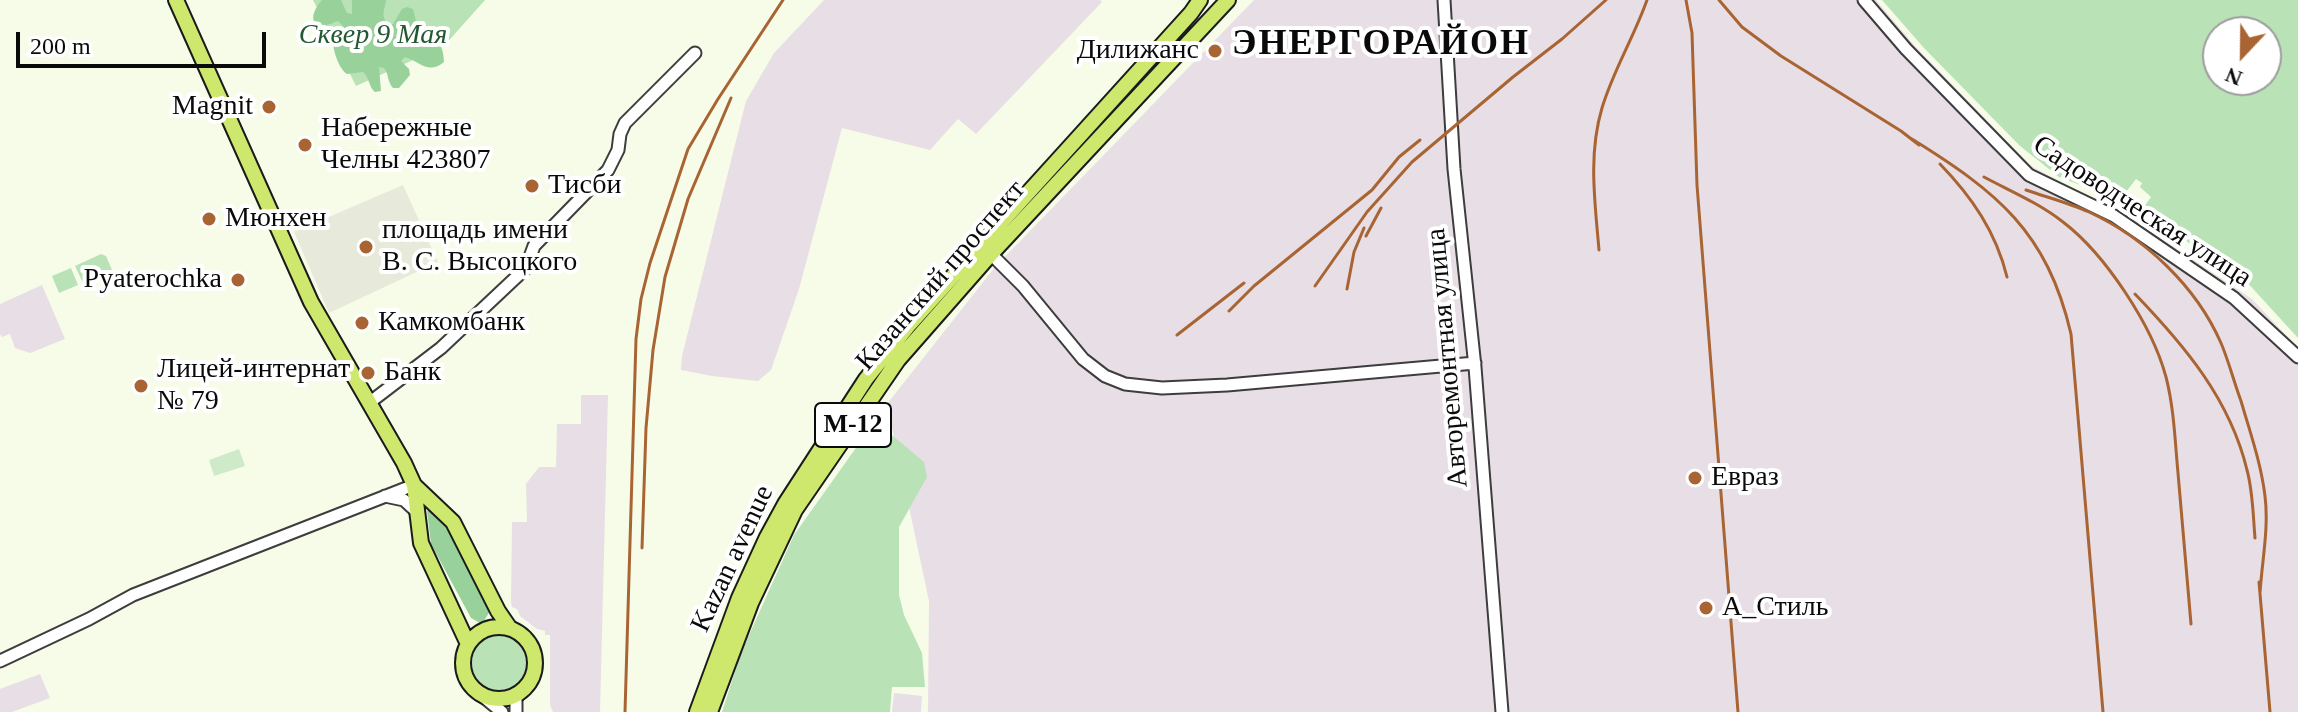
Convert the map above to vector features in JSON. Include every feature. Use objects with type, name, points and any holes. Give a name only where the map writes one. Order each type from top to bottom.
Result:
[{"type":"main road","points":[[176,0],[311,302],[414,485],[421,543],[468,644]]},
{"type":"main road","name":"М-12","points":[[916,329],[1200,0]]},
{"type":"main road","name":"Казанский проспект","points":[[710,712],[751,603],[795,510],[892,357],[1228,0]]},
{"type":"main road","name":"Kazan avenue","points":[[697,712],[739,598],[785,504],[866,379],[892,357]]},
{"type":"main road","points":[[414,485],[453,522],[498,611],[509,627],[527,640],[535,658],[531,679],[516,694],[497,699],[475,690],[464,672],[463,660],[468,644],[483,630],[509,627]]},
{"type":"street","name":"Авторемонтная улица","points":[[1444,0],[1454,169],[1475,363],[1502,712]]},
{"type":"street","name":"Садоводческая улица","points":[[1864,0],[1906,49],[2029,175],[2114,216],[2234,298],[2298,357]]},
{"type":"street","points":[[369,403],[441,348],[526,268],[534,246],[608,170],[618,150],[625,123],[695,53]]},
{"type":"street","points":[[991,254],[1023,286],[1083,359],[1105,376],[1125,384],[1162,388],[1227,385],[1475,363]]},
{"type":"street","points":[[0,661],[133,595],[414,485]]},
{"type":"street","points":[[385,496],[404,500],[417,512]]},
{"type":"street","points":[[475,690],[502,712]]},
{"type":"street","points":[[516,694],[516,712]]},
{"type":"shaded area","points":[[824,0],[1102,2],[976,134],[958,119],[930,150],[842,128],[799,289],[771,370],[758,381],[681,370],[746,101],[774,53]]},
{"type":"shaded area","points":[[1254,0],[1876,0],[1913,44],[2031,166],[2137,223],[2252,299],[2298,348],[2298,712],[928,712],[929,601],[887,404],[995,267]]},
{"type":"shaded area","name":"площадь имени В. С. Высоцкого","points":[[403,185],[438,262],[329,313],[294,232]]},
{"type":"shaded area","points":[[42,285],[65,339],[30,353],[15,348],[10,334],[2,337],[0,334],[0,304]]},
{"type":"shaded area","points":[[581,395],[608,395],[600,712],[553,712],[550,705],[550,635],[545,635],[545,631],[537,629],[512,607],[512,522],[527,522],[526,484],[539,467],[556,467],[557,424],[581,424]]},
{"type":"shaded area","points":[[40,674],[50,698],[12,712],[0,712],[0,689]]},
{"type":"shaded area","points":[[894,693],[922,696],[921,712],[892,712]]},
{"type":"green space","name":"Сквер 9 Мая","points":[[313,0],[485,0],[444,46],[356,86]]},
{"type":"green space","name":"Сквер 9 Мая","points":[[322,0],[341,0],[347,13],[352,14],[352,0],[386,0],[384,15],[388,24],[393,24],[402,9],[413,9],[417,25],[407,30],[410,36],[438,43],[444,62],[429,67],[405,57],[401,61],[409,69],[410,75],[399,88],[393,88],[386,70],[379,67],[381,91],[375,92],[363,72],[347,74],[341,67],[333,37],[337,33],[348,35],[347,30],[338,21],[325,25],[313,19]]},
{"type":"green space","points":[[1882,0],[2298,0],[2298,338],[2245,280],[2141,211],[2151,197],[2140,187],[2142,183],[2136,179],[2120,200],[2059,177],[2020,146],[1924,48]]},
{"type":"green space","points":[[101,254],[106,256],[112,270],[83,283],[75,266]]},
{"type":"green space","points":[[71,268],[78,285],[59,293],[52,276]]},
{"type":"green space","points":[[875,421],[924,462],[927,477],[899,527],[899,595],[904,615],[922,653],[925,687],[892,687],[890,712],[722,712],[741,653],[794,535]]},
{"type":"green space","points":[[239,449],[245,466],[214,476],[209,460]]},
{"type":"green space","points":[[433,510],[455,536],[490,611],[482,624],[471,618],[431,544],[427,511]]},
{"type":"green space","points":[[501,634],[522,642],[530,663],[522,684],[501,692],[480,684],[472,663],[480,642]]},
{"type":"railway","points":[[625,712],[636,339],[641,299],[688,149],[783,0]]},
{"type":"railway","points":[[1315,286],[1367,212],[1412,162],[1606,0]]},
{"type":"railway","points":[[1599,250],[1594,179],[1598,126],[1612,81],[1647,0]]},
{"type":"railway","points":[[1686,0],[1692,33],[1697,185],[1738,712]]},
{"type":"railway","points":[[1719,0],[1742,27],[1781,56],[1919,145]]},
{"type":"railway","points":[[642,548],[646,428],[653,350],[665,277],[688,199],[731,98]]},
{"type":"railway","points":[[1912,139],[1969,177],[2014,218],[2033,241],[2061,298],[2071,334],[2103,712]]},
{"type":"railway","points":[[1229,311],[1254,286],[1372,190],[1399,157],[1420,140]]},
{"type":"railway","points":[[1940,164],[1981,216],[1996,245],[2007,277]]},
{"type":"railway","points":[[1984,177],[2044,209],[2079,236],[2110,271],[2150,335],[2166,377],[2171,401],[2191,624]]},
{"type":"railway","points":[[2026,190],[2089,212],[2130,235],[2183,283],[2210,322],[2224,350],[2241,401],[2263,484],[2266,520],[2260,593]]},
{"type":"railway","points":[[1366,236],[1381,208]]},
{"type":"railway","points":[[1347,289],[1354,252],[1364,228]]},
{"type":"railway","points":[[1177,335],[1244,283]]},
{"type":"railway","points":[[2135,294],[2203,374],[2229,420],[2249,478],[2255,538]]},
{"type":"railway","points":[[2259,582],[2270,712]]},
{"type":"place","name":"Дилижанс","points":[[1215,51]]},
{"type":"place","name":"Magnit","points":[[269,107]]},
{"type":"place","name":"Набережные Челны 423807","points":[[305,145]]},
{"type":"place","name":"Тисби","points":[[532,186]]},
{"type":"place","name":"Мюнхен","points":[[209,219]]},
{"type":"place","name":"площадь имени В. С. Высоцкого","points":[[366,247]]},
{"type":"place","name":"Pyaterochka","points":[[238,280]]},
{"type":"place","name":"Камкомбанк","points":[[362,323]]},
{"type":"place","name":"Банк","points":[[368,373]]},
{"type":"place","name":"Лицей-интернат № 79","points":[[141,386]]},
{"type":"place","name":"Евраз","points":[[1695,478]]},
{"type":"place","name":"А_Стиль","points":[[1706,608]]},
{"type":"district","name":"ЭНЕРГОРАЙОН","points":[[1381,45]]}]
